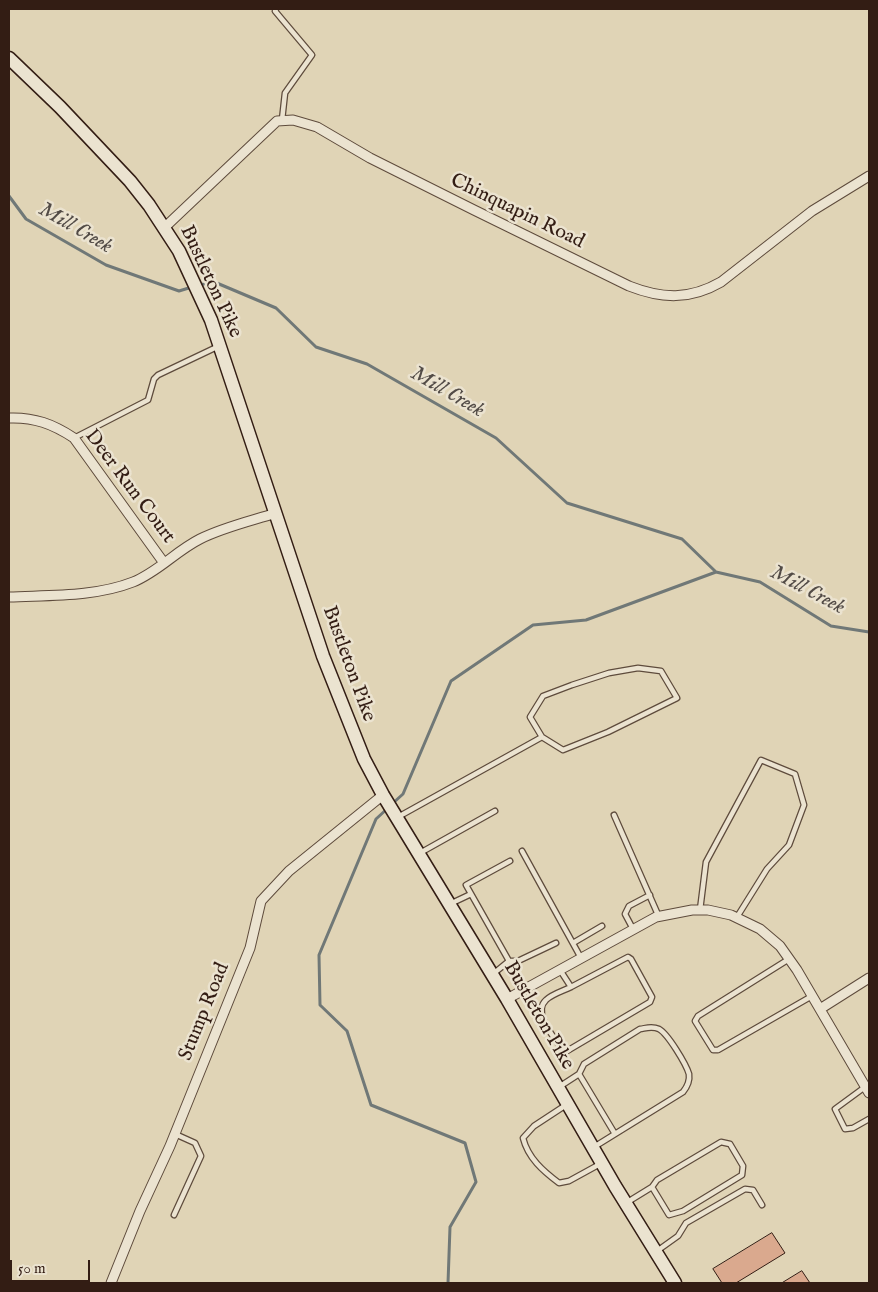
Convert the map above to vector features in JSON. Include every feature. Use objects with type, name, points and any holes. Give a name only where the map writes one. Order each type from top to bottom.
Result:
[{"type":"main road","name":"Bustleton Pike","points":[[9,58],[130,181],[164,228],[193,279],[220,345],[323,656],[348,722],[390,806],[507,999],[625,1203],[675,1283]]},
{"type":"street","name":"Chinquapin Road","points":[[282,120],[303,122],[317,127],[474,210],[630,286],[662,296],[690,295],[721,282],[812,211],[869,176]]},
{"type":"street","points":[[164,228],[277,121],[282,120]]},
{"type":"street","name":"Deer Run Court","points":[[9,418],[44,422],[74,438],[164,563]]},
{"type":"street","points":[[9,597],[62,594],[123,585],[151,574],[187,546],[215,532],[276,513]]},
{"type":"street","name":"Stump Road","points":[[111,1283],[175,1134],[250,948],[261,901],[289,871],[390,806]]},
{"type":"street","points":[[507,999],[633,929],[659,917],[700,910],[716,911],[736,917],[760,929],[773,939],[789,959],[867,1090]]},
{"type":"street","points":[[820,1009],[869,978]]},
{"type":"lane","points":[[276,9],[275,11],[282,22],[312,55],[285,93],[282,120]]},
{"type":"lane","points":[[74,438],[148,400],[154,379],[158,375],[220,345]]},
{"type":"lane","points":[[638,668],[661,671],[677,698],[608,732],[564,750],[542,737],[530,717],[543,696],[609,673],[638,668]]},
{"type":"lane","points":[[390,806],[542,737]]},
{"type":"lane","points":[[700,910],[706,862],[761,760],[795,774],[804,805],[789,845],[767,869],[736,917]]},
{"type":"lane","points":[[419,854],[494,811]]},
{"type":"lane","points":[[614,815],[659,917]]},
{"type":"lane","points":[[522,851],[581,958]]},
{"type":"lane","points":[[509,961],[466,886],[510,861]]},
{"type":"lane","points":[[450,904],[470,894]]},
{"type":"lane","points":[[633,929],[625,914],[629,906],[650,896]]},
{"type":"lane","points":[[573,943],[602,926]]},
{"type":"lane","points":[[492,974],[509,961],[518,961],[556,943]]},
{"type":"lane","points":[[628,957],[632,959],[652,997],[650,1002],[567,1051],[562,1049],[546,1024],[542,1015],[542,1006],[546,999],[571,987],[628,957]]},
{"type":"lane","points":[[789,959],[698,1016],[695,1022],[714,1050],[718,1050],[812,996]]},
{"type":"lane","points":[[560,970],[571,987]]},
{"type":"lane","points":[[558,1088],[579,1074],[584,1064],[640,1030],[650,1027],[660,1030],[668,1036],[689,1074],[688,1085],[683,1092],[593,1148]]},
{"type":"lane","points":[[579,1074],[615,1134]]},
{"type":"lane","points":[[867,1090],[835,1109],[845,1128],[853,1128],[869,1119]]},
{"type":"lane","points":[[567,1104],[534,1126],[523,1138],[526,1150],[544,1172],[559,1183],[569,1181],[602,1164]]},
{"type":"lane","points":[[174,1215],[201,1156],[195,1143],[175,1134]]},
{"type":"lane","points":[[625,1203],[652,1187],[657,1180],[721,1142],[730,1144],[743,1166],[742,1175],[683,1211],[669,1215],[652,1187]]},
{"type":"lane","points":[[656,1252],[678,1236],[686,1223],[745,1189],[753,1190],[762,1204]]},
{"type":"building","points":[[772,1233],[785,1253],[736,1283],[722,1283],[713,1269]]},
{"type":"building","points":[[802,1271],[810,1283],[782,1283]]},
{"type":"waterway","name":"Mill Creek","points":[[9,196],[26,219],[106,265],[179,291],[192,287]]},
{"type":"waterway","name":"Mill Creek","points":[[198,286],[212,281],[276,308],[316,347],[367,364],[496,438],[567,503],[682,539],[716,572],[760,582],[831,626],[869,632]]},
{"type":"waterway","points":[[392,804],[403,794],[451,681],[533,625],[586,620],[716,572]]},
{"type":"waterway","points":[[388,808],[376,819],[319,955],[320,1005],[347,1031],[371,1105],[465,1143],[476,1182],[450,1227],[448,1283]]}]
